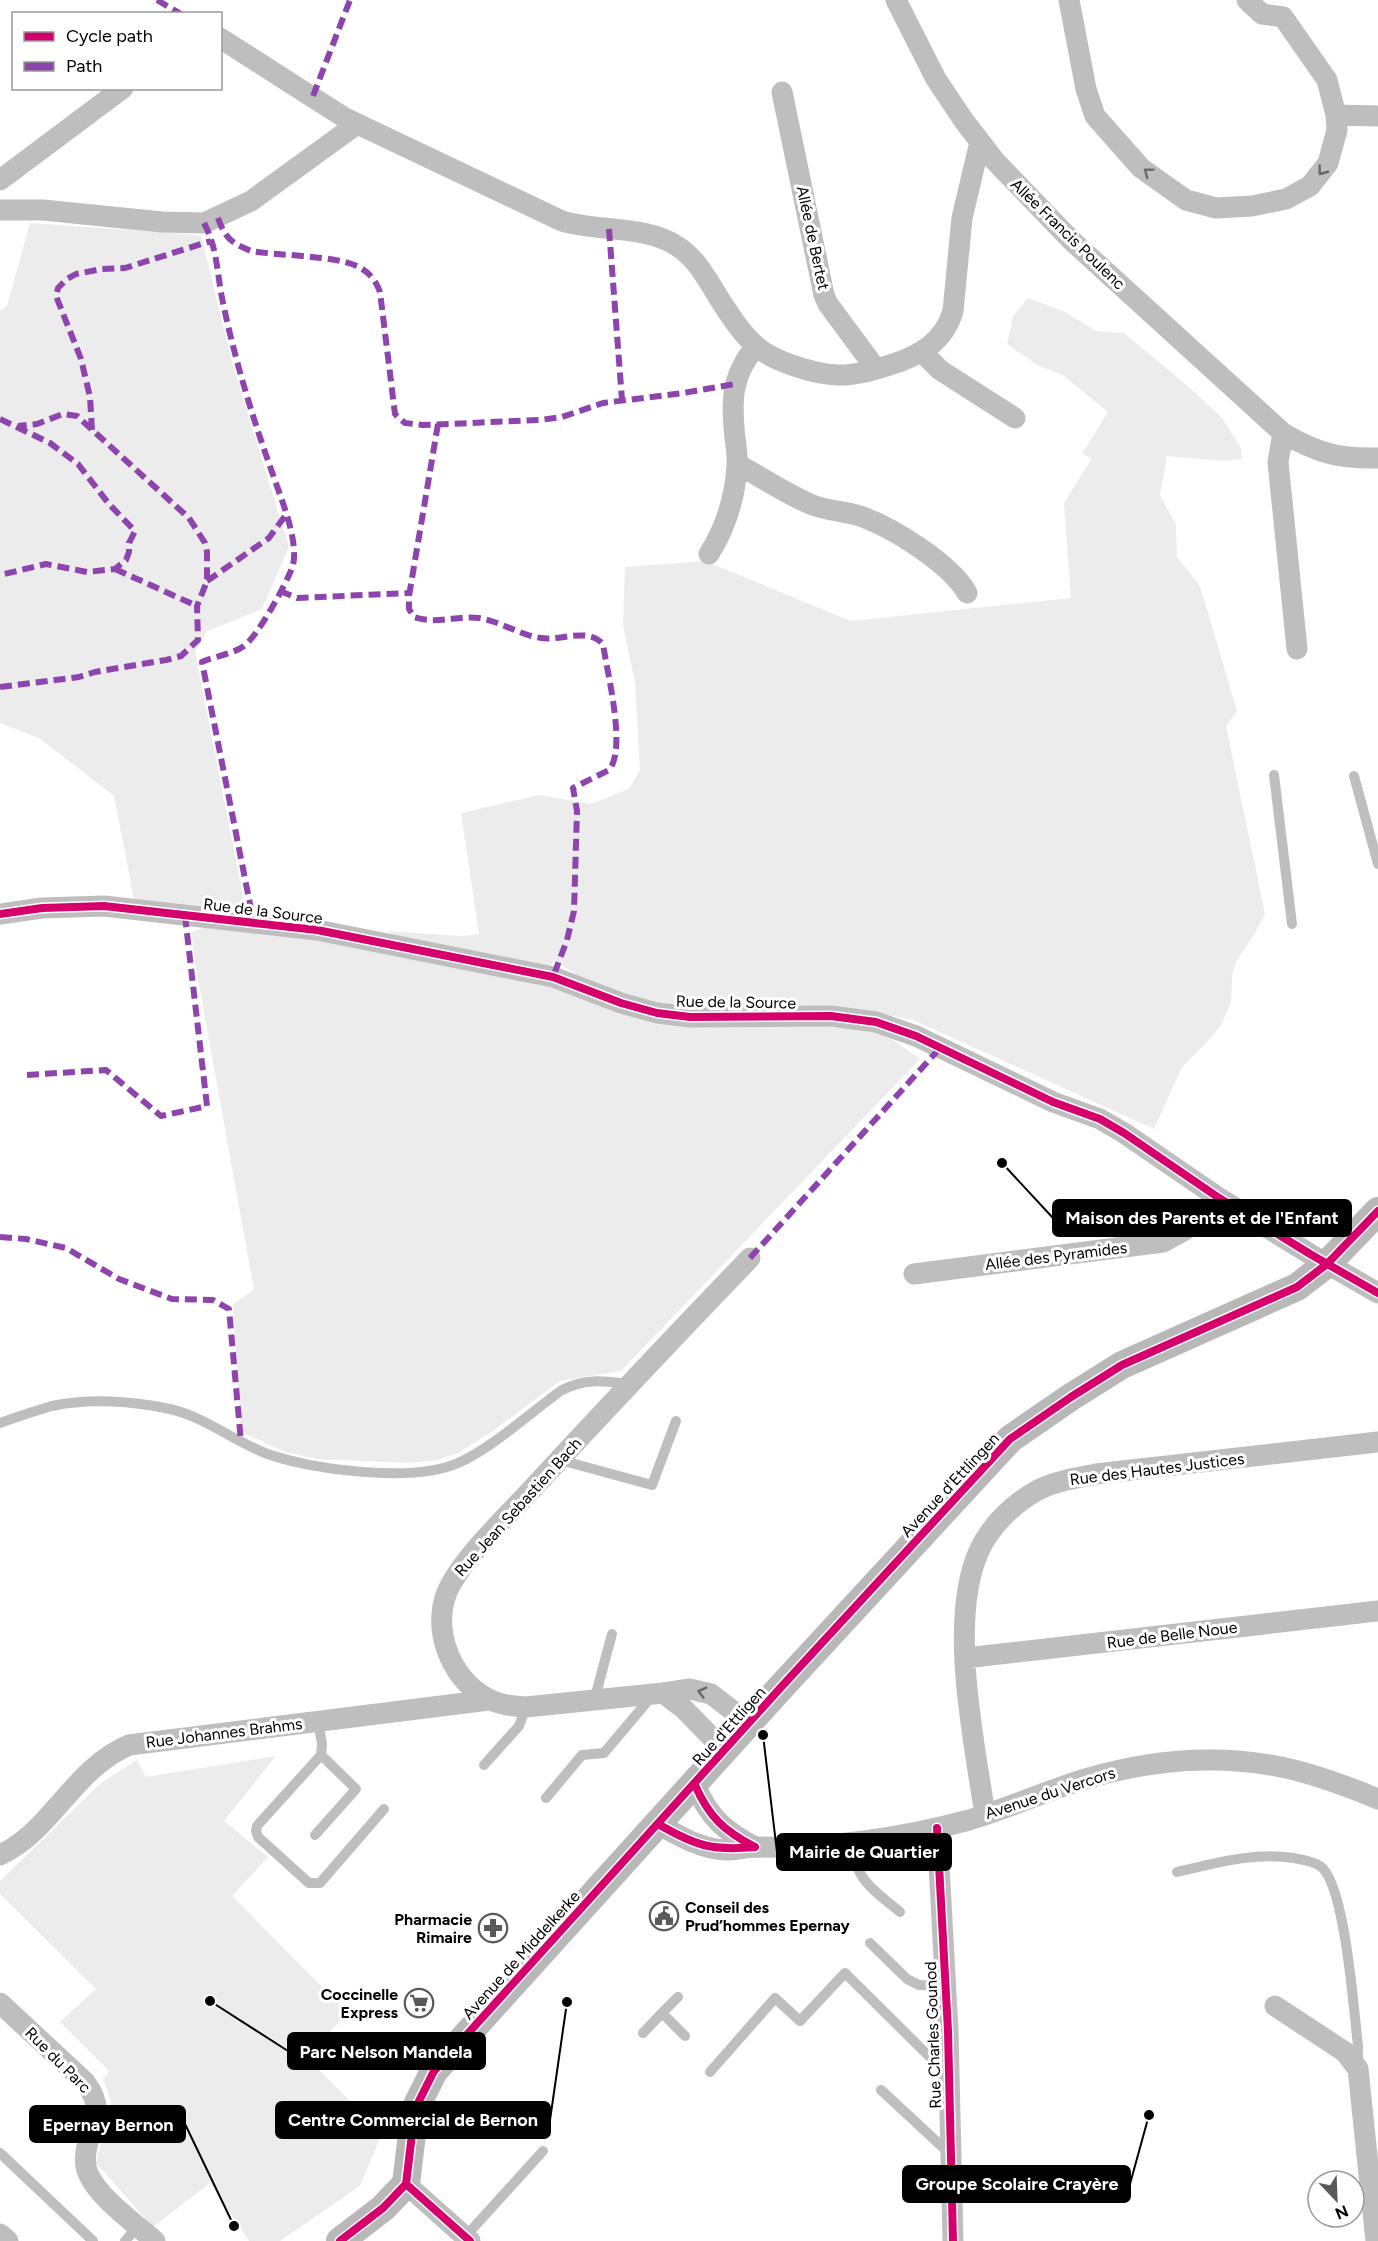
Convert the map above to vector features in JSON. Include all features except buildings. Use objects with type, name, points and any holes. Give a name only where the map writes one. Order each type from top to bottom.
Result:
[{"type":"street","name":"Allée Francis Poulenc","points":[[896,0],[936,80],[980,142],[1026,195],[1071,240],[1283,433],[1307,447],[1331,455],[1351,459],[1378,458]]},
{"type":"street","points":[[1070,0],[1086,89],[1095,116],[1141,168],[1186,200],[1216,208],[1252,206],[1286,199],[1310,186],[1328,163],[1336,130],[1336,115],[1327,80],[1285,8],[1262,14],[1247,0]]},
{"type":"street","points":[[222,39],[357,124],[562,221],[576,225],[627,231],[666,240],[679,247],[692,258],[736,323],[767,355],[784,362],[837,375],[876,369],[922,352],[942,335],[950,322],[962,218],[980,142]]},
{"type":"street","points":[[0,180],[120,90]]},
{"type":"street","name":"Allée de Bertet","points":[[782,92],[824,295],[828,304],[876,369]]},
{"type":"street","points":[[1336,115],[1378,116]]},
{"type":"street","points":[[0,210],[44,210],[162,222],[204,223],[251,201],[357,124]]},
{"type":"street","points":[[709,554],[727,521],[737,464],[733,400],[735,384],[746,358],[756,346]]},
{"type":"street","points":[[922,352],[940,370],[1015,418]]},
{"type":"street","points":[[1283,433],[1278,462],[1297,649]]},
{"type":"street","points":[[737,464],[810,504],[862,517],[890,531],[949,570],[960,580],[968,593]]},
{"type":"street","name":"Rue de la Source","points":[[0,914],[42,908],[104,906],[317,930],[553,977],[621,1003],[657,1013],[690,1017],[831,1016],[876,1023],[916,1036],[1053,1102],[1100,1119],[1219,1198],[1378,1293]]},
{"type":"street","name":"Allée des Pyramides","points":[[914,1274],[1163,1242],[1185,1230],[1219,1198]]},
{"type":"street","name":"Avenue d'Ettlingen","points":[[783,1685],[1010,1440],[1122,1365],[1297,1287],[1327,1264],[1378,1211]]},
{"type":"street","name":"Rue Jean Sebastien Bach","points":[[750,1258],[628,1384],[475,1552],[457,1574],[445,1596],[441,1629],[446,1647],[460,1674],[478,1693],[489,1700],[526,1707],[690,1689],[711,1694],[750,1724]]},
{"type":"street","name":"Rue des Hautes Justices","points":[[985,1814],[965,1658],[968,1588],[980,1549],[987,1536],[1013,1507],[1039,1490],[1068,1479],[1096,1474],[1378,1442]]},
{"type":"street","name":"Rue de Belle Noue","points":[[965,1658],[1378,1611]]},
{"type":"street","name":"Rue d'Ettligen","points":[[695,1785],[783,1685]]},
{"type":"street","points":[[659,1694],[684,1708],[725,1751]]},
{"type":"street","name":"Rue Johannes Brahms","points":[[0,1855],[25,1840],[103,1759],[129,1745],[489,1700]]},
{"type":"street","name":"Avenue du Vercors","points":[[658,1824],[687,1840],[703,1846],[726,1850],[849,1842],[937,1828],[1095,1777],[1134,1768],[1206,1760],[1270,1764],[1314,1774],[1378,1799]]},
{"type":"street","name":"Avenue du Vercors","points":[[695,1785],[701,1799],[718,1823],[732,1835],[755,1847]]},
{"type":"street","name":"Avenue de Middelkerke","points":[[406,2184],[415,2109],[434,2071],[695,1785]]},
{"type":"street","name":"Rue Charles Gounod","points":[[937,1828],[946,1986],[953,2241]]},
{"type":"street","name":"Rue du Parc","points":[[0,2003],[92,2091],[98,2108],[86,2156],[86,2168],[94,2185],[131,2233],[155,2241]]},
{"type":"street","points":[[1275,2006],[1345,2052],[1358,2069],[1376,2241]]},
{"type":"street","points":[[340,2241],[383,2208],[406,2184],[467,2239]]},
{"type":"street","points":[[0,2234],[8,2241]]},
{"type":"lane","points":[[1274,775],[1292,924]]},
{"type":"lane","points":[[1354,776],[1378,864]]},
{"type":"lane","points":[[0,1423],[35,1411],[72,1403],[136,1405],[169,1409],[201,1418],[241,1442],[265,1453],[292,1461],[365,1471],[406,1473],[442,1469],[476,1454],[573,1384],[584,1381],[628,1384]]},
{"type":"lane","points":[[559,1460],[652,1485],[676,1421]]},
{"type":"lane","points":[[593,1701],[612,1634]]},
{"type":"lane","points":[[546,1798],[582,1755],[604,1753],[659,1694]]},
{"type":"lane","points":[[484,1765],[519,1726],[526,1707]]},
{"type":"lane","points":[[318,1721],[322,1744],[321,1755],[257,1826],[258,1837],[309,1883],[320,1883],[384,1809]]},
{"type":"lane","points":[[315,1834],[356,1789],[321,1755]]},
{"type":"lane","points":[[849,1842],[854,1864],[864,1881],[900,1912]]},
{"type":"lane","points":[[1177,1872],[1239,1858],[1273,1855],[1304,1860],[1321,1866],[1331,1880],[1339,1904],[1358,2046],[1358,2069]]},
{"type":"lane","points":[[870,1943],[907,1979],[919,1985],[946,1986]]},
{"type":"lane","points":[[710,2072],[775,1998],[800,2021],[844,1973],[949,2076]]},
{"type":"lane","points":[[643,2033],[678,1997]]},
{"type":"lane","points":[[662,2013],[685,2036]]},
{"type":"lane","points":[[881,2090],[950,2154]]},
{"type":"lane","points":[[467,2239],[543,2151]]},
{"type":"lane","points":[[0,2152],[93,2241]]},
{"type":"shaded area","points":[[30,223],[201,235],[233,365],[289,547],[262,609],[207,631],[195,652],[246,911],[134,899],[114,796],[39,738],[0,723],[0,310],[7,306]]},
{"type":"shaded area","points":[[1028,298],[1065,312],[1096,331],[1124,333],[1222,418],[1241,448],[1242,459],[1225,461],[1167,456],[1160,495],[1176,525],[1177,557],[1200,586],[1237,711],[1226,726],[1265,914],[1236,962],[1232,975],[1231,1003],[1221,1025],[1182,1067],[1154,1129],[913,1020],[861,1010],[698,1010],[630,1000],[577,975],[554,960],[550,967],[399,937],[386,931],[462,936],[479,934],[461,813],[540,795],[590,804],[629,789],[640,770],[635,682],[623,626],[625,567],[705,561],[851,621],[1071,598],[1064,503],[1092,458],[1082,454],[1108,412],[1064,376],[1037,365],[1007,344],[1013,316]]},
{"type":"shaded area","points":[[202,928],[317,935],[575,992],[793,1025],[879,1030],[920,1059],[621,1371],[560,1381],[493,1431],[458,1453],[437,1460],[409,1463],[317,1459],[285,1452],[242,1432],[233,1304],[254,1290],[193,951],[192,932]]},
{"type":"shaded area","points":[[276,1756],[224,1821],[268,1857],[232,1896],[348,2013],[306,2057],[382,2133],[360,2186],[280,2241],[249,2241],[210,2183],[153,2227],[96,2163],[111,2101],[103,2079],[109,2071],[60,2022],[96,1989],[0,1894],[0,1881],[101,1783],[137,1760],[146,1777]]},
{"type":"marked path","points":[[157,0],[178,12]]},
{"type":"marked path","points":[[313,96],[350,0]]},
{"type":"marked path","points":[[218,218],[230,239],[251,251],[336,260],[359,267],[369,275],[380,292],[395,414],[405,423],[423,425],[540,420],[562,417],[603,403],[735,384]]},
{"type":"marked path","points":[[204,223],[214,250],[222,298],[238,364],[257,429],[288,518],[294,555],[293,565],[279,595],[250,640],[235,651],[202,662],[251,909],[251,923]]},
{"type":"marked path","points":[[609,229],[622,400]]},
{"type":"marked path","points":[[92,430],[90,397],[81,359],[56,296],[58,288],[76,274],[102,269],[125,268],[211,241]]},
{"type":"marked path","points":[[0,687],[79,677],[181,656],[198,640],[197,606],[207,581],[205,543],[189,518],[77,416],[63,414],[37,424],[18,426]]},
{"type":"marked path","points":[[0,419],[50,443],[78,464],[109,504],[135,531],[129,543],[126,560],[115,569],[87,572],[46,564],[0,575]]},
{"type":"marked path","points":[[438,424],[409,596],[409,609],[414,617],[431,620],[479,618],[541,638],[582,635],[590,636],[603,644],[616,728],[614,760],[609,770],[573,788],[577,811],[574,911],[567,940],[553,977]]},
{"type":"marked path","points":[[207,581],[269,538],[285,516]]},
{"type":"marked path","points":[[115,569],[197,606]]},
{"type":"marked path","points":[[280,591],[297,598],[409,593]]},
{"type":"marked path","points":[[27,1075],[106,1070],[161,1116],[207,1106],[185,916]]},
{"type":"marked path","points":[[750,1258],[940,1048]]},
{"type":"marked path","points":[[0,1237],[26,1239],[66,1248],[119,1279],[172,1299],[213,1300],[229,1309],[241,1442]]},
{"type":"cycle path","points":[[0,914],[42,908],[104,906],[317,930],[553,977],[621,1003],[657,1013],[690,1017],[831,1016],[876,1022],[916,1036],[1053,1102],[1100,1119],[1219,1198],[1378,1293]]},
{"type":"cycle path","points":[[340,2241],[383,2208],[406,2184],[415,2109],[434,2071],[783,1685],[1010,1439],[1122,1365],[1297,1287],[1327,1264],[1378,1211]]},
{"type":"cycle path","points":[[695,1785],[706,1806],[719,1822],[755,1847]]},
{"type":"cycle path","points":[[658,1824],[705,1845],[727,1848],[755,1847]]},
{"type":"cycle path","points":[[937,1828],[948,2031],[953,2241]]},
{"type":"cycle path","points":[[406,2184],[470,2241]]},
{"type":"place","name":"Maison des Parents et de l'Enfant","points":[[1002,1163]]},
{"type":"place","name":"Mairie de Quartier","points":[[763,1735]]},
{"type":"place","name":"Conseil des Prud’hommes Epernay","points":[[664,1916]]},
{"type":"place","name":"Pharmacie Rimaire","points":[[493,1928]]},
{"type":"place","name":"Parc Nelson Mandela","points":[[210,2001]]},
{"type":"place","name":"Centre Commercial de Bernon","points":[[567,2002]]},
{"type":"place","name":"Coccinelle Express","points":[[419,2003]]},
{"type":"place","name":"Groupe Scolaire Crayère","points":[[1149,2115]]},
{"type":"place","name":"Epernay Bernon","points":[[234,2226]]}]
